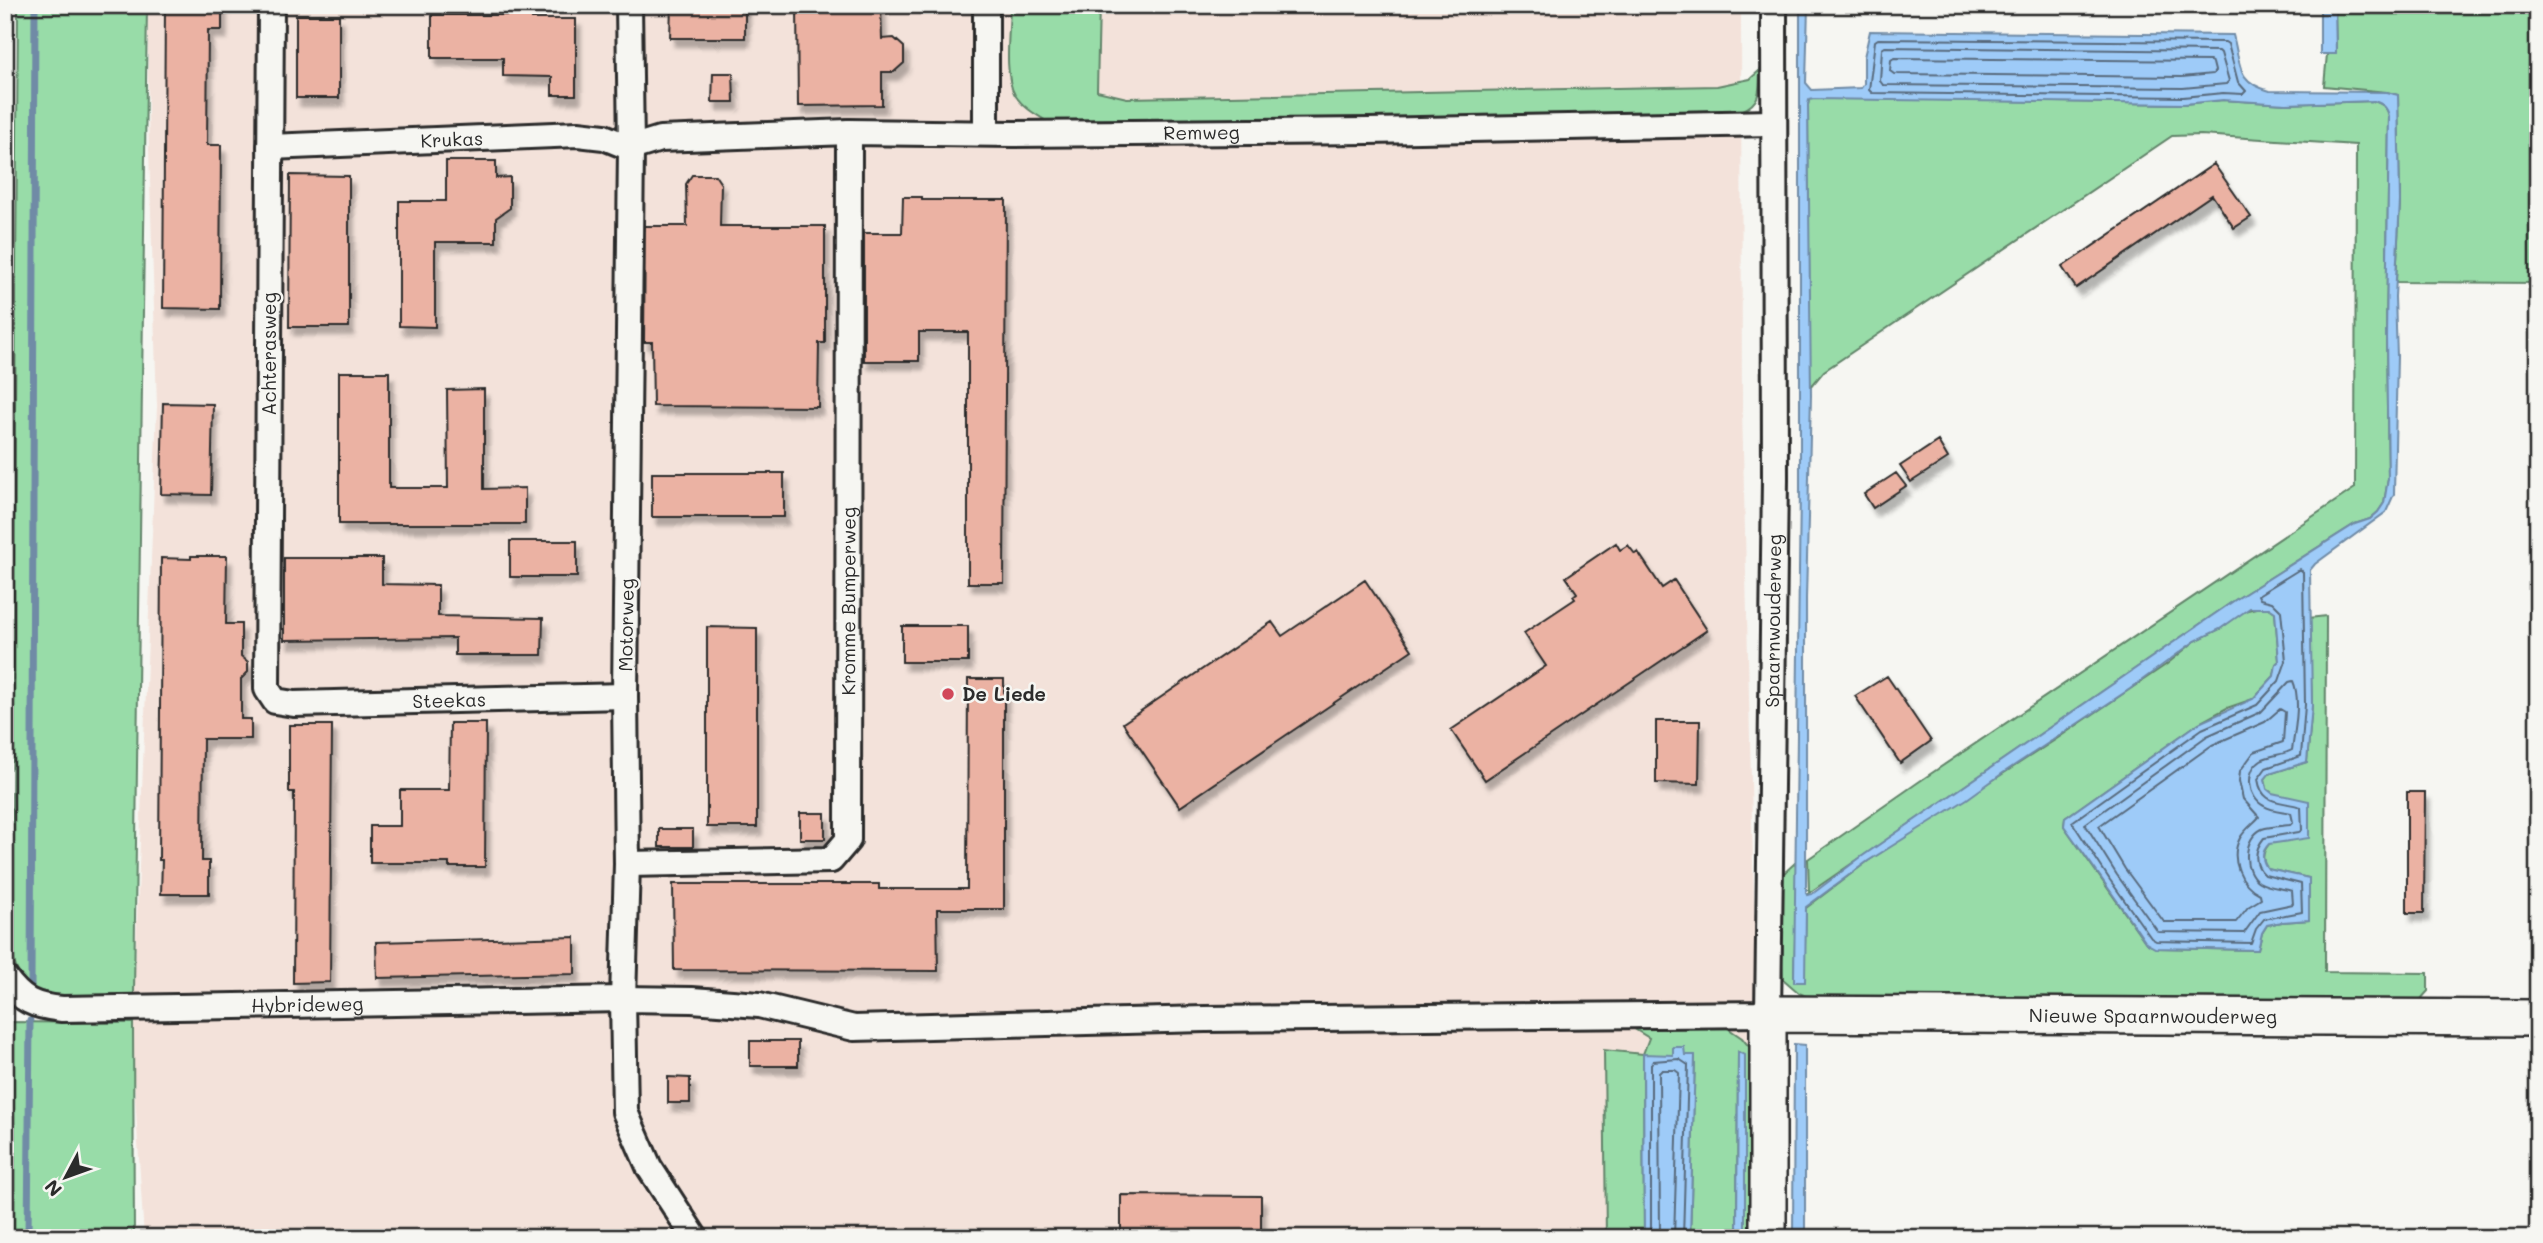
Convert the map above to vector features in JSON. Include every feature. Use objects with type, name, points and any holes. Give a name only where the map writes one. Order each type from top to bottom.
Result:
[{"type":"street","name":"Achterasweg","points":[[271,5],[267,689],[275,701]]},
{"type":"street","name":"Motorweg","points":[[629,5],[631,148],[625,696],[627,864],[623,999],[625,1112],[649,1167],[691,1233]]},
{"type":"street","points":[[986,5],[986,133]]},
{"type":"street","name":"Spaarnwouderweg","points":[[1768,1238],[1775,480],[1774,5]]},
{"type":"street","name":"Remweg","points":[[631,148],[660,139],[849,132],[1023,134],[1382,131],[1773,123]]},
{"type":"street","name":"Kromme Bumperweg","points":[[627,864],[831,860],[848,839],[849,132]]},
{"type":"street","name":"Krukas","points":[[271,147],[579,134],[604,137],[631,148]]},
{"type":"street","name":"Steekas","points":[[275,701],[294,704],[625,696]]},
{"type":"street","name":"Hybrideweg","points":[[5,978],[17,994],[37,1006],[62,1009],[692,1000],[759,1004],[853,1028],[1205,1019],[1768,1014]]},
{"type":"street","name":"Nieuwe Spaarnwouderweg","points":[[1768,1014],[2538,1018]]},
{"type":"shaded area","name":"De Liede","points":[[148,5],[1741,5],[1742,408],[1756,988],[1752,1238],[144,1238],[132,1047],[157,406],[148,116]]},
{"type":"green space","points":[[18,5],[147,5],[134,994],[82,997],[42,993],[24,982],[11,952]]},
{"type":"green space","points":[[1010,5],[1099,5],[1097,91],[1127,98],[1717,86],[1750,79],[1760,70],[1759,89],[1754,103],[1743,110],[1606,118],[1045,120],[1021,103],[1011,86],[1008,64]]},
{"type":"green space","points":[[2335,5],[2538,5],[2538,283],[2396,282],[2400,201],[2398,95],[2324,86],[2327,54],[2336,53]]},
{"type":"green space","points":[[1809,100],[2184,104],[2223,100],[2286,104],[2374,101],[2382,105],[2389,116],[2386,337],[2388,479],[2384,503],[2370,519],[2355,524],[2235,600],[1809,893],[1808,859],[2355,488],[2356,145],[2201,135],[2172,136],[1824,371],[1810,388],[1808,105]]},
{"type":"green space","points":[[2260,607],[2275,612],[2279,661],[2274,676],[2253,699],[2227,708],[2199,723],[2065,818],[2064,826],[2146,943],[2156,948],[2258,950],[2267,925],[2309,920],[2309,878],[2267,869],[2263,859],[2269,844],[2272,793],[2267,789],[2265,779],[2269,774],[2307,762],[2312,705],[2309,618],[2326,616],[2325,972],[2428,973],[2428,991],[2420,1000],[1814,999],[1799,993],[1783,979],[1779,920],[1782,875],[1797,861],[1794,981],[1804,982],[1806,908],[1868,861],[2055,740],[2167,664],[2195,641],[2220,629],[2244,611]]},
{"type":"green space","points":[[5,1022],[133,1023],[134,1238],[5,1238]]},
{"type":"green space","points":[[1723,1025],[1742,1038],[1751,1049],[1754,1238],[1745,1238],[1745,1056],[1738,1052],[1737,1238],[1690,1238],[1695,1055],[1684,1055],[1684,1047],[1674,1047],[1673,1055],[1643,1055],[1644,1238],[1606,1238],[1604,1050],[1643,1054],[1649,1038],[1631,1027]]},
{"type":"water","points":[[1800,5],[1808,5],[1806,83],[1812,90],[1861,88],[1864,84],[1864,57],[1870,31],[2233,35],[2239,64],[2245,77],[2251,83],[2270,91],[2387,92],[2398,95],[2400,201],[2395,297],[2397,356],[2394,494],[2386,512],[2310,570],[2312,705],[2307,762],[2269,774],[2265,779],[2267,789],[2272,793],[2309,801],[2309,838],[2269,844],[2263,856],[2268,869],[2309,878],[2309,920],[2267,925],[2258,950],[2155,948],[2146,943],[2064,826],[2065,818],[2199,723],[2253,699],[2274,676],[2279,661],[2275,612],[2269,608],[2250,608],[2220,629],[2195,641],[2130,689],[1967,799],[1868,861],[1806,907],[1805,982],[1794,982],[1800,488]],"holes":[[[1809,100],[2184,104],[2223,100],[2286,104],[2374,101],[2387,110],[2388,479],[2384,503],[2370,519],[2355,524],[2235,600],[1807,895],[1806,599],[1811,395]]]},
{"type":"water","points":[[2320,5],[2335,5],[2336,54],[2320,54]]},
{"type":"water","points":[[1794,1044],[1805,1045],[1805,1238],[1793,1238]]},
{"type":"water","points":[[1673,1047],[1684,1047],[1685,1055],[1695,1055],[1690,1238],[1644,1238],[1643,1054],[1673,1055]]},
{"type":"water","points":[[1738,1052],[1745,1055],[1745,1238],[1737,1238]]},
{"type":"building","points":[[165,5],[222,5],[222,30],[208,30],[207,145],[221,145],[220,309],[163,308]]},
{"type":"building","points":[[671,5],[745,5],[745,38],[670,38]]},
{"type":"building","points":[[797,5],[881,5],[882,39],[894,38],[904,47],[904,63],[894,72],[882,72],[882,105],[798,106]]},
{"type":"building","points":[[296,15],[339,15],[339,98],[296,98]]},
{"type":"building","points":[[432,15],[532,15],[532,19],[576,19],[576,95],[552,95],[552,77],[503,76],[503,58],[432,58]]},
{"type":"building","points":[[713,73],[733,73],[734,102],[712,102]]},
{"type":"building","points":[[446,161],[496,161],[496,178],[510,177],[510,208],[496,218],[496,242],[435,242],[435,327],[399,326],[399,201],[446,201]]},
{"type":"building","points":[[2214,164],[2251,217],[2234,228],[2212,195],[2076,288],[2062,267]]},
{"type":"building","points":[[290,175],[349,176],[349,327],[289,327]]},
{"type":"building","points":[[692,175],[715,175],[721,184],[720,226],[825,226],[825,343],[819,343],[818,407],[653,406],[652,342],[644,342],[645,226],[687,226],[686,184]]},
{"type":"building","points":[[903,197],[922,197],[922,200],[1006,200],[1004,583],[968,583],[968,332],[919,332],[919,361],[864,361],[864,233],[902,233]]},
{"type":"building","points":[[339,372],[389,372],[389,488],[448,488],[447,390],[484,389],[484,489],[525,488],[525,524],[339,524]]},
{"type":"building","points":[[163,403],[213,404],[211,495],[161,494]]},
{"type":"building","points":[[1938,441],[1948,458],[1911,482],[1900,466]]},
{"type":"building","points":[[652,473],[784,473],[784,517],[652,517]]},
{"type":"building","points":[[1896,473],[1906,486],[1873,508],[1864,494]]},
{"type":"building","points":[[510,541],[577,541],[577,577],[510,577]]},
{"type":"building","points":[[1616,543],[1620,550],[1628,545],[1635,554],[1638,552],[1662,588],[1674,580],[1707,630],[1485,780],[1451,730],[1546,666],[1524,633],[1575,599],[1573,596],[1577,593],[1566,577]]},
{"type":"building","points":[[191,556],[227,556],[226,624],[241,624],[241,656],[248,662],[248,672],[241,679],[241,719],[251,719],[251,739],[203,739],[202,861],[209,861],[209,894],[161,894],[161,558],[191,559]]},
{"type":"building","points":[[284,558],[382,558],[382,584],[438,585],[438,616],[543,618],[542,655],[455,655],[455,638],[284,640]]},
{"type":"building","points":[[1365,580],[1412,650],[1180,807],[1123,723],[1272,622],[1282,636]]},
{"type":"building","points":[[902,626],[968,626],[968,662],[902,662]]},
{"type":"building","points":[[707,627],[757,628],[757,827],[707,827]]},
{"type":"building","points":[[1887,676],[1931,741],[1900,763],[1855,696]]},
{"type":"building","points":[[968,679],[1004,679],[1004,909],[937,909],[938,971],[674,970],[673,884],[879,884],[879,889],[967,889]]},
{"type":"building","points":[[1656,721],[1700,721],[1699,784],[1656,783]]},
{"type":"building","points":[[450,723],[486,723],[485,867],[449,867],[449,863],[370,863],[370,826],[400,826],[400,790],[449,790]]},
{"type":"building","points":[[289,725],[332,725],[330,982],[293,983],[294,792],[289,792]]},
{"type":"building","points":[[2407,792],[2425,792],[2424,913],[2407,913]]},
{"type":"building","points":[[800,813],[825,813],[825,839],[800,839]]},
{"type":"building","points":[[659,829],[693,829],[693,847],[659,847]]},
{"type":"building","points":[[575,937],[575,974],[377,978],[376,942]]},
{"type":"building","points":[[750,1041],[798,1041],[798,1066],[750,1066]]},
{"type":"building","points":[[668,1077],[690,1078],[690,1103],[668,1103]]},
{"type":"building","points":[[1121,1195],[1261,1196],[1261,1238],[1121,1238]]},
{"type":"waterway","points":[[31,989],[35,5]]},
{"type":"waterway","points":[[28,1238],[30,1021]]},
{"type":"place","name":"De Liede","points":[[948,694]]}]
